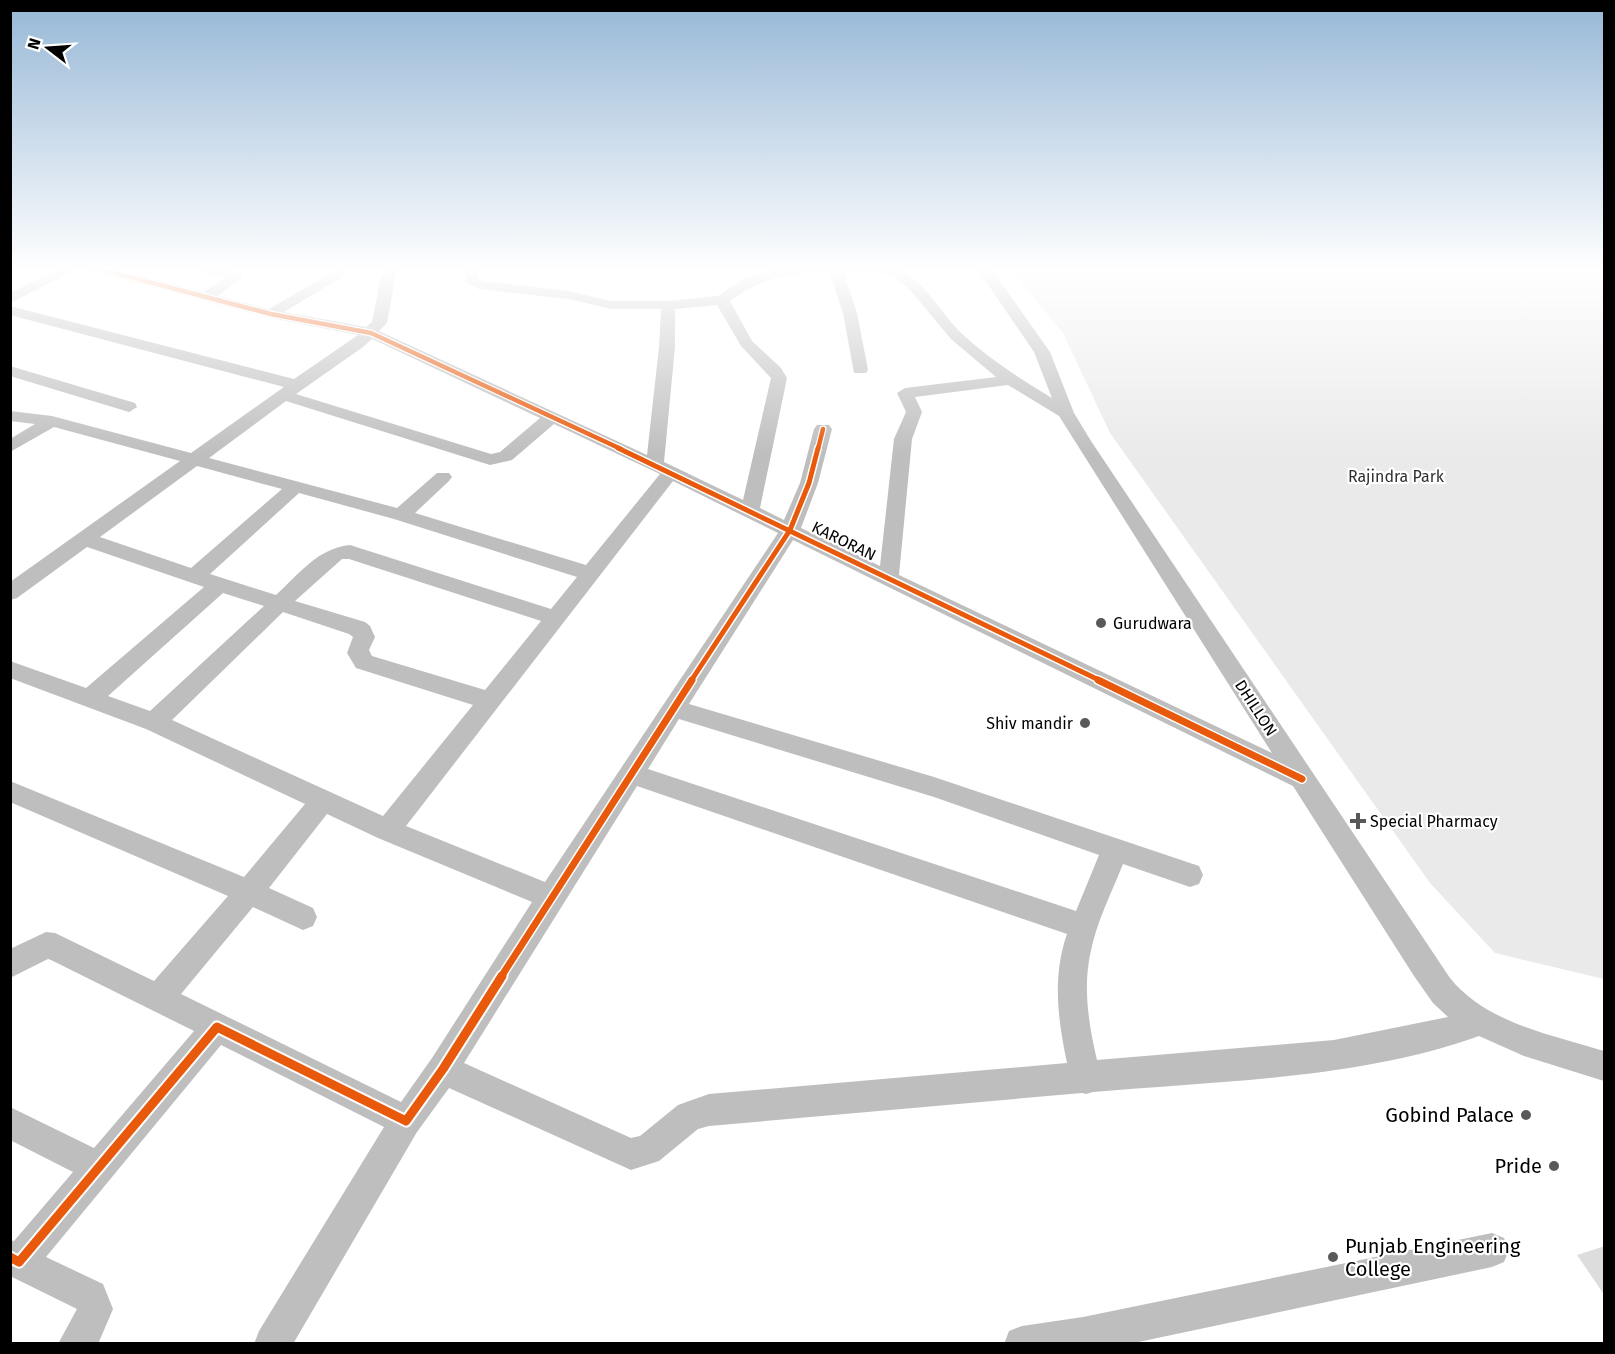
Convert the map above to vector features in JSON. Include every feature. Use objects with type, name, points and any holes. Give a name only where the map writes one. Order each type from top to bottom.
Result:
[{"type":"street","points":[[81,330],[290,390],[490,460],[506,456],[552,417]]},
{"type":"street","name":"KARORAN","points":[[356,330],[371,333],[663,469],[1302,779]]},
{"type":"street","points":[[10,593],[290,390],[358,344],[373,330]]},
{"type":"street","points":[[387,830],[591,574],[663,469],[668,330]]},
{"type":"street","points":[[739,330],[746,343],[775,371],[779,378],[750,511]]},
{"type":"street","points":[[853,330],[860,370]]},
{"type":"street","points":[[951,330],[1010,381],[1066,413]]},
{"type":"street","name":"DHILLON","points":[[1027,330],[1042,352],[1066,413],[1082,441],[1424,966],[1449,999],[1479,1021],[1551,1050],[1605,1066]]},
{"type":"street","points":[[10,371],[129,407]]},
{"type":"street","points":[[889,578],[903,439],[914,412],[904,393],[1010,381]]},
{"type":"street","points":[[10,416],[52,422],[401,515],[591,574]]},
{"type":"street","points":[[10,447],[52,422]]},
{"type":"street","points":[[272,1344],[406,1121],[443,1069],[551,897],[790,530],[809,483],[822,429]]},
{"type":"street","points":[[401,515],[443,477]]},
{"type":"street","points":[[194,577],[295,487]]},
{"type":"street","points":[[85,539],[362,632],[364,637],[357,651],[358,657],[364,662],[490,701]]},
{"type":"street","points":[[154,722],[326,560],[337,553],[350,552],[556,618]]},
{"type":"street","points":[[90,698],[220,584]]},
{"type":"street","points":[[10,669],[154,722],[387,830],[551,897]]},
{"type":"street","points":[[675,709],[934,787],[1190,875]]},
{"type":"street","points":[[632,774],[1085,927]]},
{"type":"street","points":[[10,791],[187,864],[303,917]]},
{"type":"street","points":[[159,997],[323,801]]},
{"type":"street","points":[[1086,1079],[1074,1024],[1073,968],[1085,927],[1115,848]]},
{"type":"street","points":[[10,964],[46,945],[55,947],[406,1121]]},
{"type":"street","points":[[443,1069],[631,1154],[648,1150],[689,1116],[709,1110],[1086,1079],[1334,1055],[1441,1034],[1479,1021]]},
{"type":"street","points":[[76,1344],[88,1327],[95,1309],[90,1297],[15,1260],[100,1168],[217,1027]]},
{"type":"street","points":[[10,1123],[100,1168]]},
{"type":"street","points":[[1022,1344],[1084,1339],[1492,1250]]},
{"type":"green space","name":"Rajindra Park","points":[[1061,330],[1604,330],[1604,979],[1495,953],[1430,883],[1110,433]]},
{"type":"building","points":[[1605,1246],[1605,1296],[1577,1255]]},
{"type":"cycle path","points":[[356,330],[371,333],[655,465],[1302,779]]},
{"type":"cycle path","points":[[10,1257],[19,1262],[217,1027],[406,1121],[443,1069],[551,897],[790,530],[809,483],[823,429]]},
{"type":"place","name":"Gurudwara","points":[[1101,623]]},
{"type":"place","name":"Shiv mandir","points":[[1085,723]]},
{"type":"place","name":"Special Pharmacy","points":[[1358,821]]},
{"type":"place","name":"Gobind Palace","points":[[1526,1115]]},
{"type":"place","name":"Pride","points":[[1554,1166]]},
{"type":"place","name":"Punjab Engineering College","points":[[1333,1257]]}]
